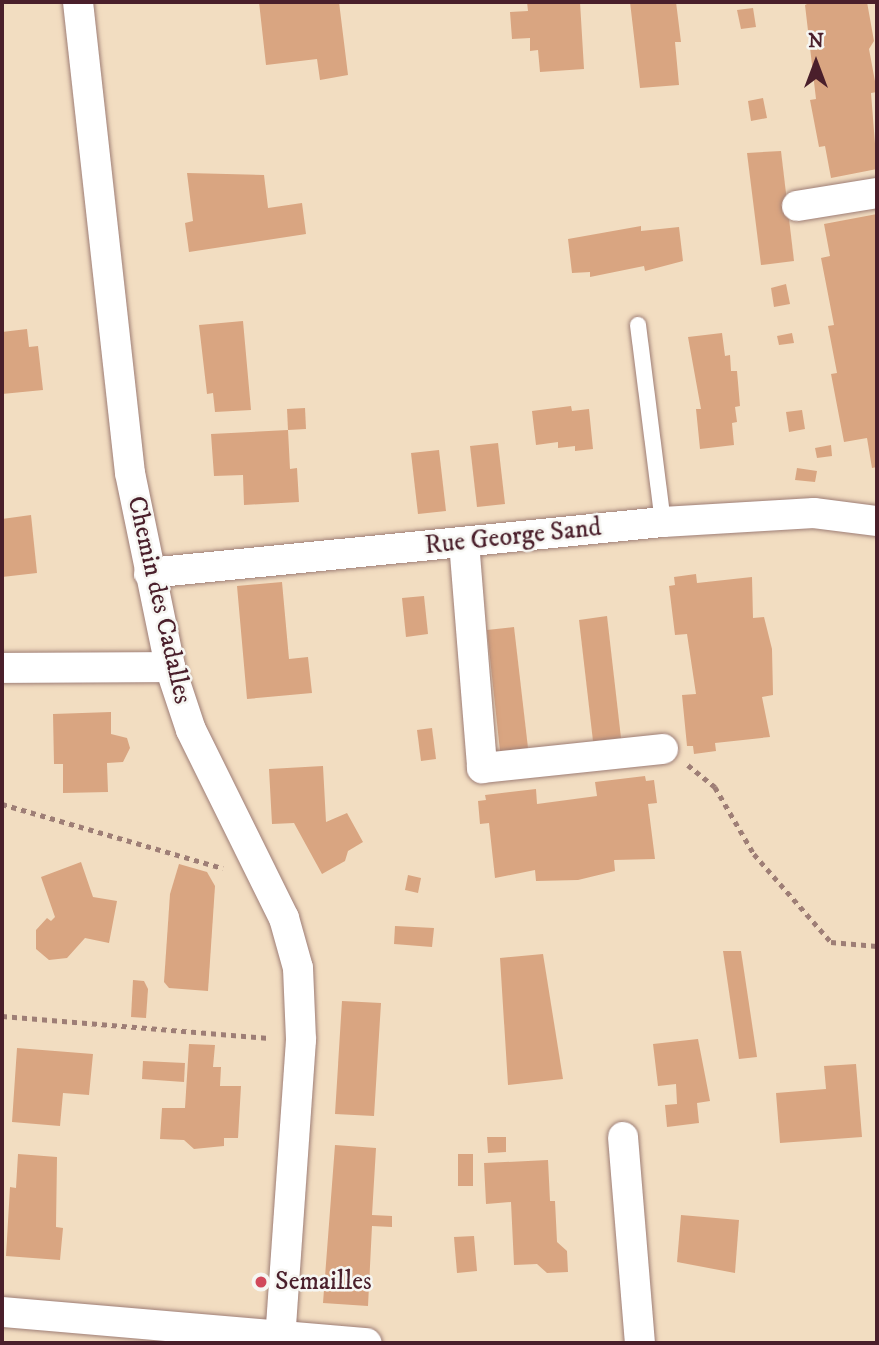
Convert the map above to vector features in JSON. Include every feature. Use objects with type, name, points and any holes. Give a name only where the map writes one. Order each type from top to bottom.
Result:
[{"type":"street","name":"Chemin des Cadalles","points":[[78,2],[130,473],[170,667],[191,730],[267,881],[298,968],[301,1040],[280,1339]]},
{"type":"street","points":[[797,206],[877,193]]},
{"type":"street","name":"Rue George Sand","points":[[149,573],[663,523],[814,513],[877,521]]},
{"type":"street","points":[[464,541],[482,768],[663,749]]},
{"type":"street","points":[[2,668],[170,667]]},
{"type":"street","points":[[622,1137],[640,1343]]},
{"type":"street","points":[[2,1312],[280,1339],[367,1343]]},
{"type":"lane","points":[[638,325],[663,523]]},
{"type":"path","points":[[663,749],[715,787],[754,854],[831,942],[877,946]]},
{"type":"path","points":[[2,804],[267,881]]},
{"type":"path","points":[[2,1016],[301,1040]]},
{"type":"building","points":[[259,2],[339,2],[348,75],[320,80],[317,59],[266,65]]},
{"type":"building","points":[[527,2],[580,2],[584,69],[540,72],[538,50],[530,51],[530,38],[512,39],[510,12],[528,11]]},
{"type":"building","points":[[630,2],[676,2],[681,42],[675,42],[679,85],[640,88]]},
{"type":"building","points":[[811,2],[867,2],[874,41],[869,49],[877,92],[871,93],[877,169],[831,178],[825,146],[819,147],[810,100],[816,99],[805,5]]},
{"type":"building","points":[[753,8],[756,27],[741,29],[737,10]]},
{"type":"building","points":[[763,98],[767,118],[751,121],[748,101]]},
{"type":"building","points":[[781,151],[794,261],[761,265],[747,153]]},
{"type":"building","points":[[187,173],[264,175],[268,208],[302,203],[306,234],[189,252],[185,223],[193,221]]},
{"type":"building","points":[[877,214],[877,467],[872,468],[867,438],[844,442],[831,374],[837,373],[828,326],[834,325],[821,258],[830,256],[824,224]]},
{"type":"building","points":[[641,226],[641,231],[679,227],[683,261],[645,271],[644,266],[590,277],[590,272],[572,273],[568,239]]},
{"type":"building","points":[[786,284],[790,304],[774,307],[771,288]]},
{"type":"building","points":[[243,321],[251,410],[215,412],[213,393],[207,394],[199,325]]},
{"type":"building","points":[[27,329],[29,347],[38,346],[43,390],[2,394],[2,332]]},
{"type":"building","points":[[722,333],[725,356],[730,355],[731,371],[737,371],[740,406],[735,407],[737,422],[732,423],[734,445],[700,449],[696,409],[701,409],[688,337]]},
{"type":"building","points":[[792,333],[794,343],[779,345],[777,336]]},
{"type":"building","points":[[571,406],[572,411],[589,409],[593,449],[575,451],[575,446],[558,448],[558,442],[536,445],[532,411]]},
{"type":"building","points":[[305,408],[306,429],[288,430],[287,409]]},
{"type":"building","points":[[802,410],[805,429],[789,432],[786,412]]},
{"type":"building","points":[[288,430],[290,469],[297,468],[299,502],[244,505],[243,475],[214,476],[211,434]]},
{"type":"building","points":[[498,443],[505,504],[477,507],[470,446]]},
{"type":"building","points":[[831,445],[832,456],[817,458],[815,448]]},
{"type":"building","points":[[439,450],[446,511],[418,514],[411,453]]},
{"type":"building","points":[[797,468],[817,471],[815,482],[795,480]]},
{"type":"building","points":[[31,515],[37,573],[2,577],[2,519]]},
{"type":"building","points":[[696,574],[697,583],[752,577],[753,618],[764,617],[772,649],[773,695],[762,697],[770,737],[715,743],[716,751],[694,754],[693,746],[687,746],[682,695],[696,694],[687,634],[675,635],[669,586],[675,585],[674,577]]},
{"type":"building","points":[[282,582],[289,659],[308,657],[312,693],[247,699],[237,586]]},
{"type":"building","points":[[424,596],[428,634],[406,637],[402,598]]},
{"type":"building","points":[[607,616],[621,738],[593,741],[579,620]]},
{"type":"building","points":[[514,627],[528,748],[500,751],[487,630]]},
{"type":"building","points":[[111,712],[111,734],[127,738],[130,748],[123,762],[107,763],[108,792],[63,793],[63,764],[54,764],[53,714]]},
{"type":"building","points":[[432,728],[436,759],[421,761],[417,730]]},
{"type":"building","points":[[323,766],[326,822],[347,813],[363,842],[348,851],[345,861],[322,874],[294,823],[272,824],[269,769]]},
{"type":"building","points":[[645,776],[646,781],[654,780],[657,803],[648,804],[655,859],[614,860],[615,871],[578,880],[536,881],[535,870],[495,878],[489,823],[480,824],[478,801],[486,800],[485,795],[536,789],[537,804],[597,796],[595,782]]},
{"type":"building","points":[[81,862],[93,897],[117,901],[109,943],[85,938],[67,958],[49,960],[36,949],[36,930],[47,918],[51,921],[55,917],[41,877]]},
{"type":"building","points":[[179,864],[207,872],[215,886],[208,991],[169,988],[164,982],[170,894]]},
{"type":"building","points":[[408,875],[421,878],[418,893],[405,890]]},
{"type":"building","points":[[395,926],[434,928],[432,947],[394,944]]},
{"type":"building","points":[[723,951],[741,951],[757,1057],[739,1059]]},
{"type":"building","points":[[543,954],[563,1079],[508,1085],[500,958]]},
{"type":"building","points":[[133,980],[144,981],[148,989],[146,1018],[131,1017]]},
{"type":"building","points":[[342,1001],[381,1003],[374,1116],[335,1114]]},
{"type":"building","points":[[698,1039],[710,1101],[697,1103],[699,1123],[667,1127],[665,1105],[677,1104],[676,1084],[658,1086],[653,1044]]},
{"type":"building","points":[[189,1044],[215,1045],[213,1067],[221,1067],[220,1086],[241,1086],[238,1138],[224,1138],[224,1146],[194,1149],[184,1140],[160,1139],[162,1108],[185,1108]]},
{"type":"building","points":[[17,1048],[93,1054],[89,1095],[63,1093],[60,1126],[12,1122]]},
{"type":"building","points":[[143,1061],[185,1063],[184,1082],[142,1079]]},
{"type":"building","points":[[856,1064],[862,1137],[780,1143],[776,1093],[826,1089],[824,1066]]},
{"type":"building","points":[[487,1137],[506,1137],[506,1152],[488,1153]]},
{"type":"building","points":[[335,1145],[376,1148],[372,1215],[392,1216],[392,1227],[372,1226],[368,1306],[323,1303]]},
{"type":"building","points":[[18,1154],[57,1157],[56,1227],[63,1228],[60,1260],[6,1256],[10,1187],[16,1188]]},
{"type":"building","points":[[458,1154],[473,1154],[473,1186],[458,1186]]},
{"type":"building","points":[[548,1160],[550,1201],[555,1201],[557,1242],[567,1251],[568,1272],[547,1273],[537,1264],[514,1265],[511,1202],[486,1204],[484,1163]]},
{"type":"building","points":[[681,1215],[739,1220],[735,1273],[677,1262]]},
{"type":"building","points":[[474,1236],[477,1271],[457,1273],[454,1237]]},
{"type":"place","name":"Semailles","points":[[261,1282]]}]
